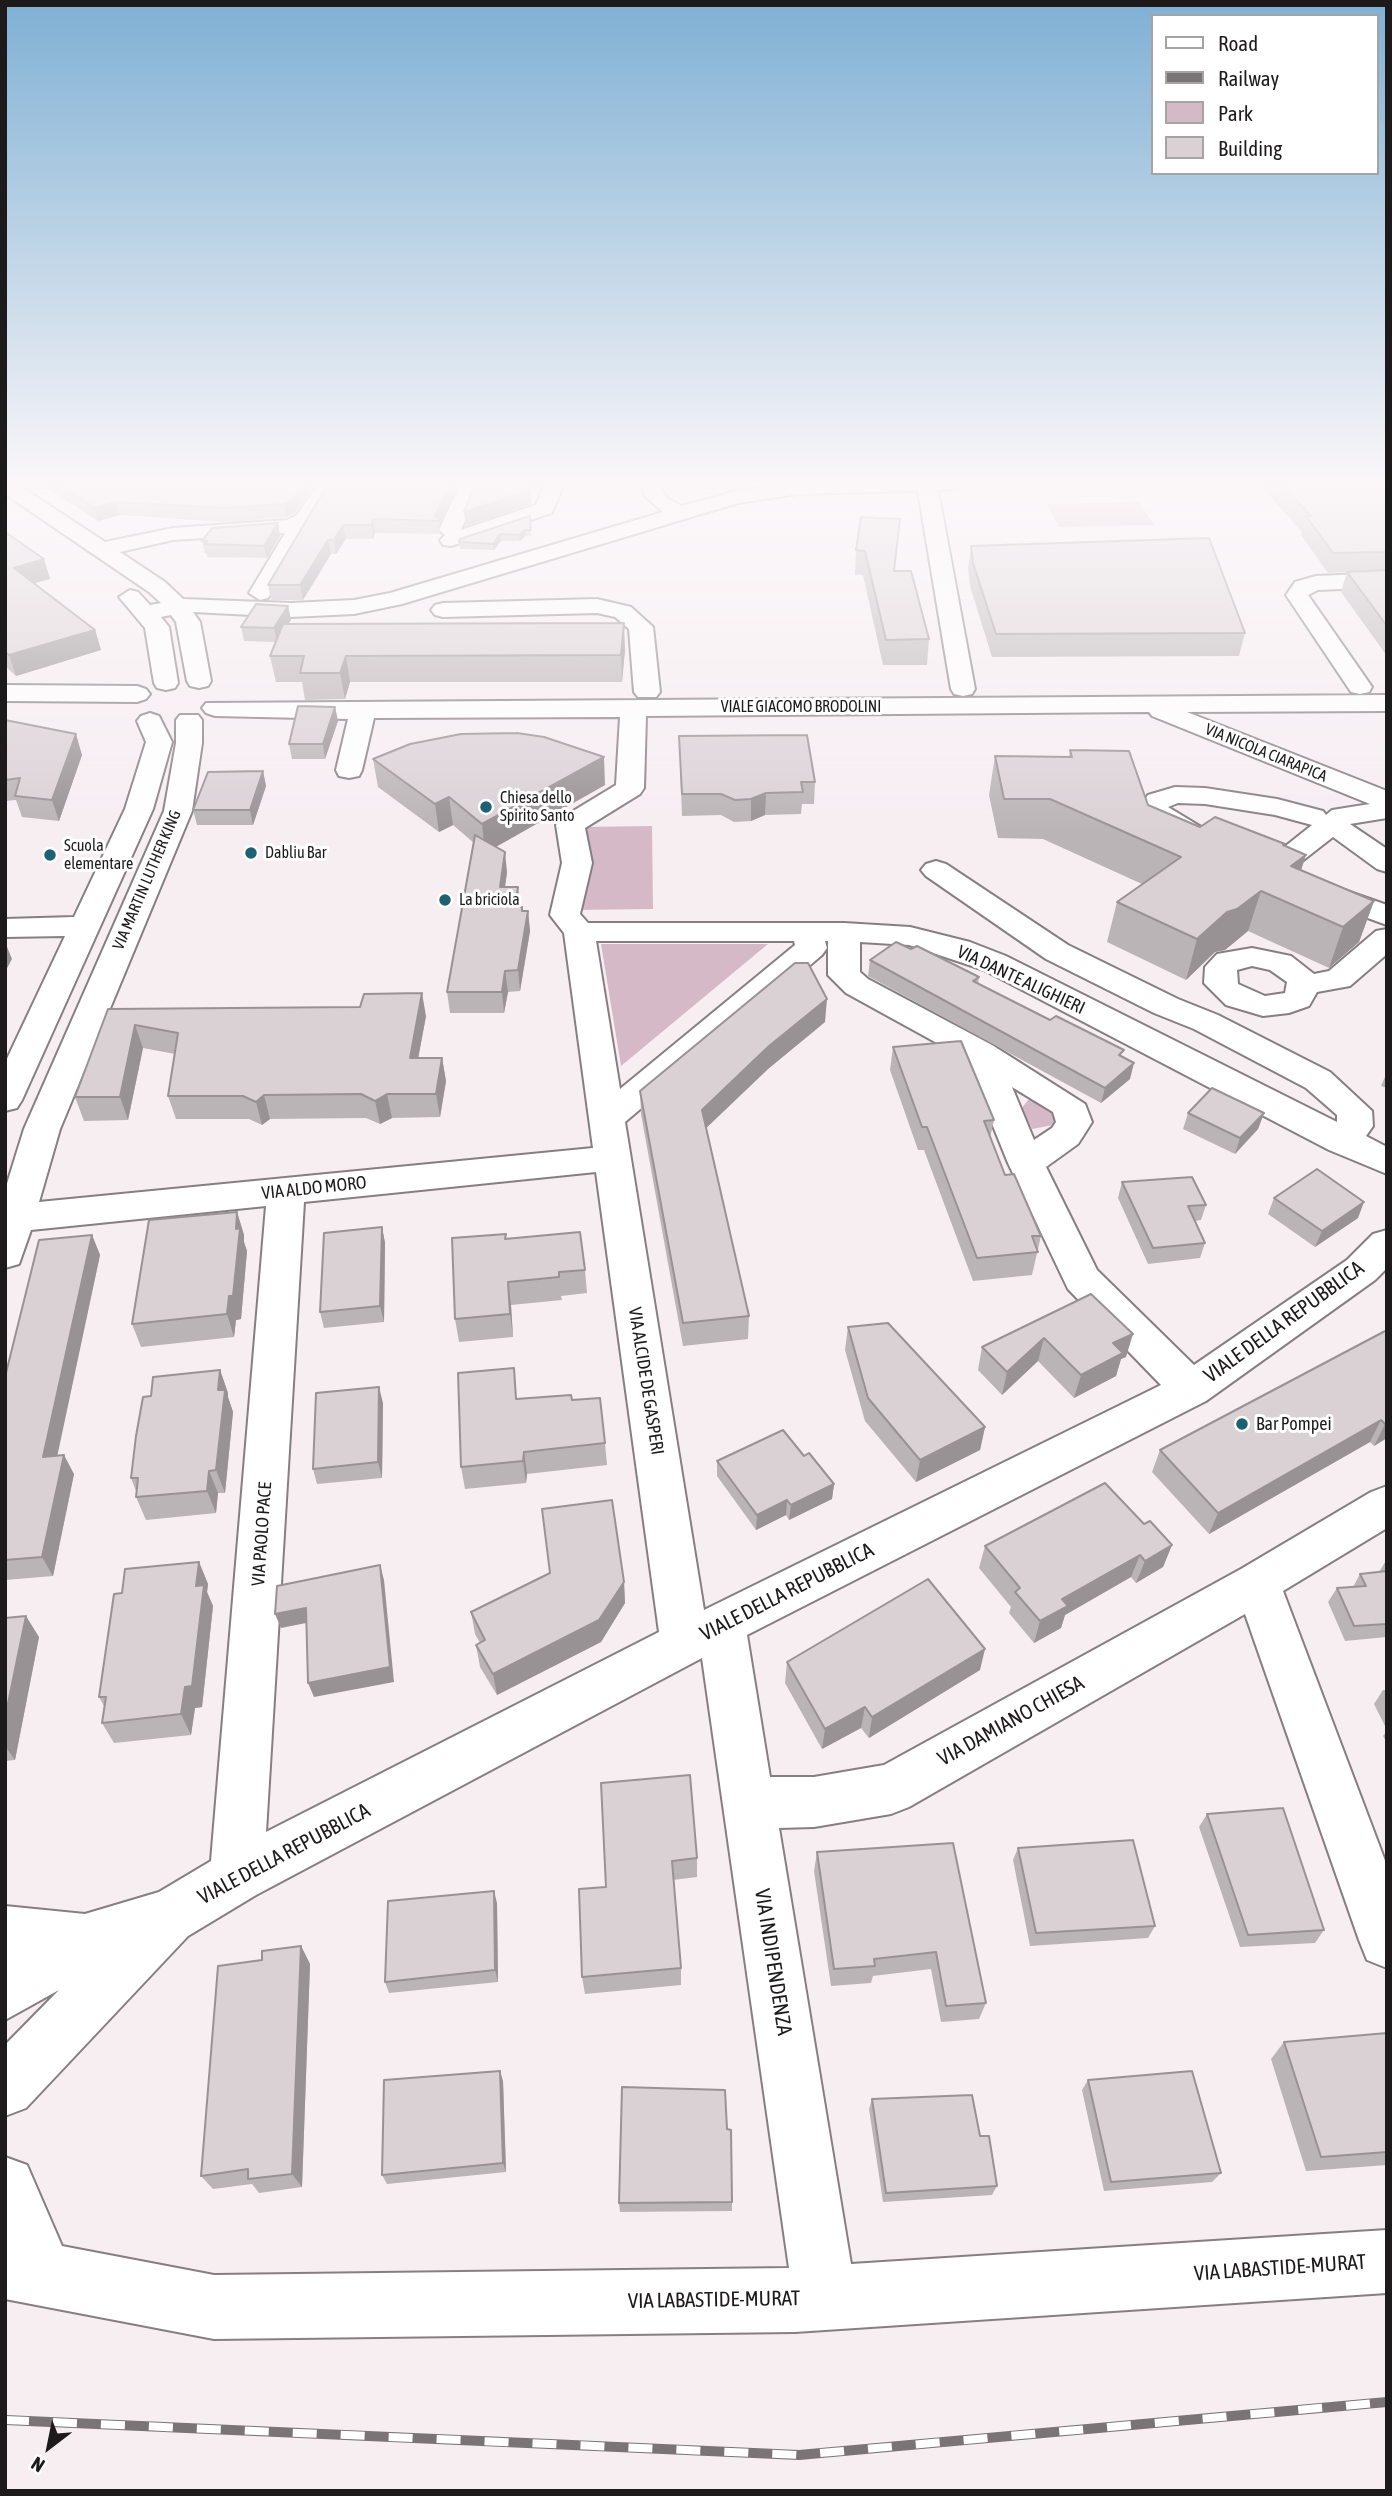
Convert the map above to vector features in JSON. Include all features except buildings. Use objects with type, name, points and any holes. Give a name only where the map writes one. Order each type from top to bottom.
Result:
[{"type":"street","points":[[134,600],[157,627],[166,683]]},
{"type":"street","points":[[171,600],[177,606]]},
{"type":"street","points":[[146,612],[177,606],[291,610],[354,607],[387,600]]},
{"type":"street","points":[[948,600],[963,689]]},
{"type":"street","points":[[1301,600],[1360,687]]},
{"type":"street","name":"VIA MARTIN LUTHER KING","points":[[5,1254],[42,1129],[99,996],[127,957],[145,917],[178,811],[189,743],[206,700],[188,622],[177,606]]},
{"type":"street","points":[[443,610],[597,606],[623,612],[640,627],[640,700]]},
{"type":"street","points":[[166,683],[206,700]]},
{"type":"street","points":[[139,709],[166,683]]},
{"type":"street","name":"VIALE GIACOMO BRODOLINI","points":[[206,700],[363,711],[963,689],[1387,687]]},
{"type":"street","points":[[5,692],[139,709]]},
{"type":"street","name":"VIALE GIACOMO BRODOLINI","points":[[206,700],[274,695],[1146,705],[1387,703]]},
{"type":"street","points":[[5,708],[139,709],[206,700]]},
{"type":"street","name":"VIA ALCIDE DE GASPERI","points":[[640,700],[630,788],[570,825],[577,863],[565,915],[579,932],[612,1158],[703,1634]]},
{"type":"street","name":"VIA NICOLA CIARAPICA","points":[[1146,705],[1387,801]]},
{"type":"street","name":"VIA MARTIN LUTHER KING","points":[[5,1100],[139,809],[159,743],[139,709]]},
{"type":"street","points":[[349,769],[363,711]]},
{"type":"street","points":[[1139,780],[1175,795],[1234,799],[1322,821],[1354,837],[1387,863]]},
{"type":"street","points":[[1322,821],[1324,809],[1337,782]]},
{"type":"street","points":[[1175,795],[1158,801],[1153,808],[1158,815],[1249,860],[1387,916]]},
{"type":"street","points":[[1249,860],[1322,821],[1387,810]]},
{"type":"street","points":[[936,870],[1057,952],[1167,1006],[1206,1022],[1318,1080],[1344,1099],[1354,1111],[1355,1125],[1342,1141]]},
{"type":"street","points":[[5,928],[85,926]]},
{"type":"street","name":"VIA DANTE ALIGHIERI","points":[[579,932],[844,932],[910,936],[995,963],[1387,1163]]},
{"type":"street","points":[[607,1118],[811,948],[808,932]]},
{"type":"street","points":[[844,932],[844,975],[857,986],[979,1053],[1065,1104],[1073,1112],[1074,1122],[1065,1136],[1026,1163]]},
{"type":"street","points":[[1304,985],[1339,979],[1387,938]]},
{"type":"street","points":[[1252,957],[1280,962],[1300,977],[1304,985],[1298,999],[1277,1006],[1263,1006],[1237,998],[1220,983],[1218,974],[1228,961],[1239,958],[1252,957]]},
{"type":"street","points":[[53,995],[99,996]]},
{"type":"street","points":[[1206,1022],[1237,998]]},
{"type":"street","points":[[979,1053],[1026,1163],[1082,1279],[1191,1389]]},
{"type":"street","name":"VIA ALDO MORO","points":[[15,1218],[612,1158]]},
{"type":"street","name":"VIA PAOLO PACE","points":[[237,1876],[286,1191]]},
{"type":"street","name":"VIALE DELLA REPUBBLICA","points":[[5,1992],[85,1942],[171,1916],[237,1876],[703,1634],[1191,1389],[1361,1270],[1387,1244]]},
{"type":"street","name":"VIA DAMIANO CHIESA","points":[[748,1803],[814,1802],[891,1789],[1257,1583],[1387,1505]]},
{"type":"street","points":[[1257,1583],[1387,1940]]},
{"type":"street","name":"VIA INDIPENDENZA","points":[[703,1634],[748,1803],[825,2298]]},
{"type":"street","name":"VIALE DELLA REPUBBLICA","points":[[5,2087],[171,1916]]},
{"type":"street","name":"VIALE DELLA REPUBBLICA","points":[[5,1934],[85,1942]]},
{"type":"street","name":"VIA LABASTIDE-MURAT","points":[[5,2187],[24,2270],[214,2307],[825,2298],[1387,2261]]},
{"type":"green space","points":[[652,826],[653,909],[575,910],[579,827]]},
{"type":"green space","points":[[601,944],[768,944],[621,1066]]},
{"type":"green space","points":[[1043,1099],[1060,1120],[1053,1125],[1032,1129],[1022,1108],[1028,1100]]},
{"type":"railway","points":[[5,2420],[799,2455],[1387,2402]]},
{"type":"place","name":"Chiesa dello Spirito Santo","points":[[486,807]]},
{"type":"place","name":"Dabliu Bar","points":[[251,853]]},
{"type":"place","name":"Scuola elementare","points":[[50,855]]},
{"type":"place","name":"La briciola","points":[[445,900]]},
{"type":"place","name":"Bar Pompei","points":[[1242,1424]]}]
